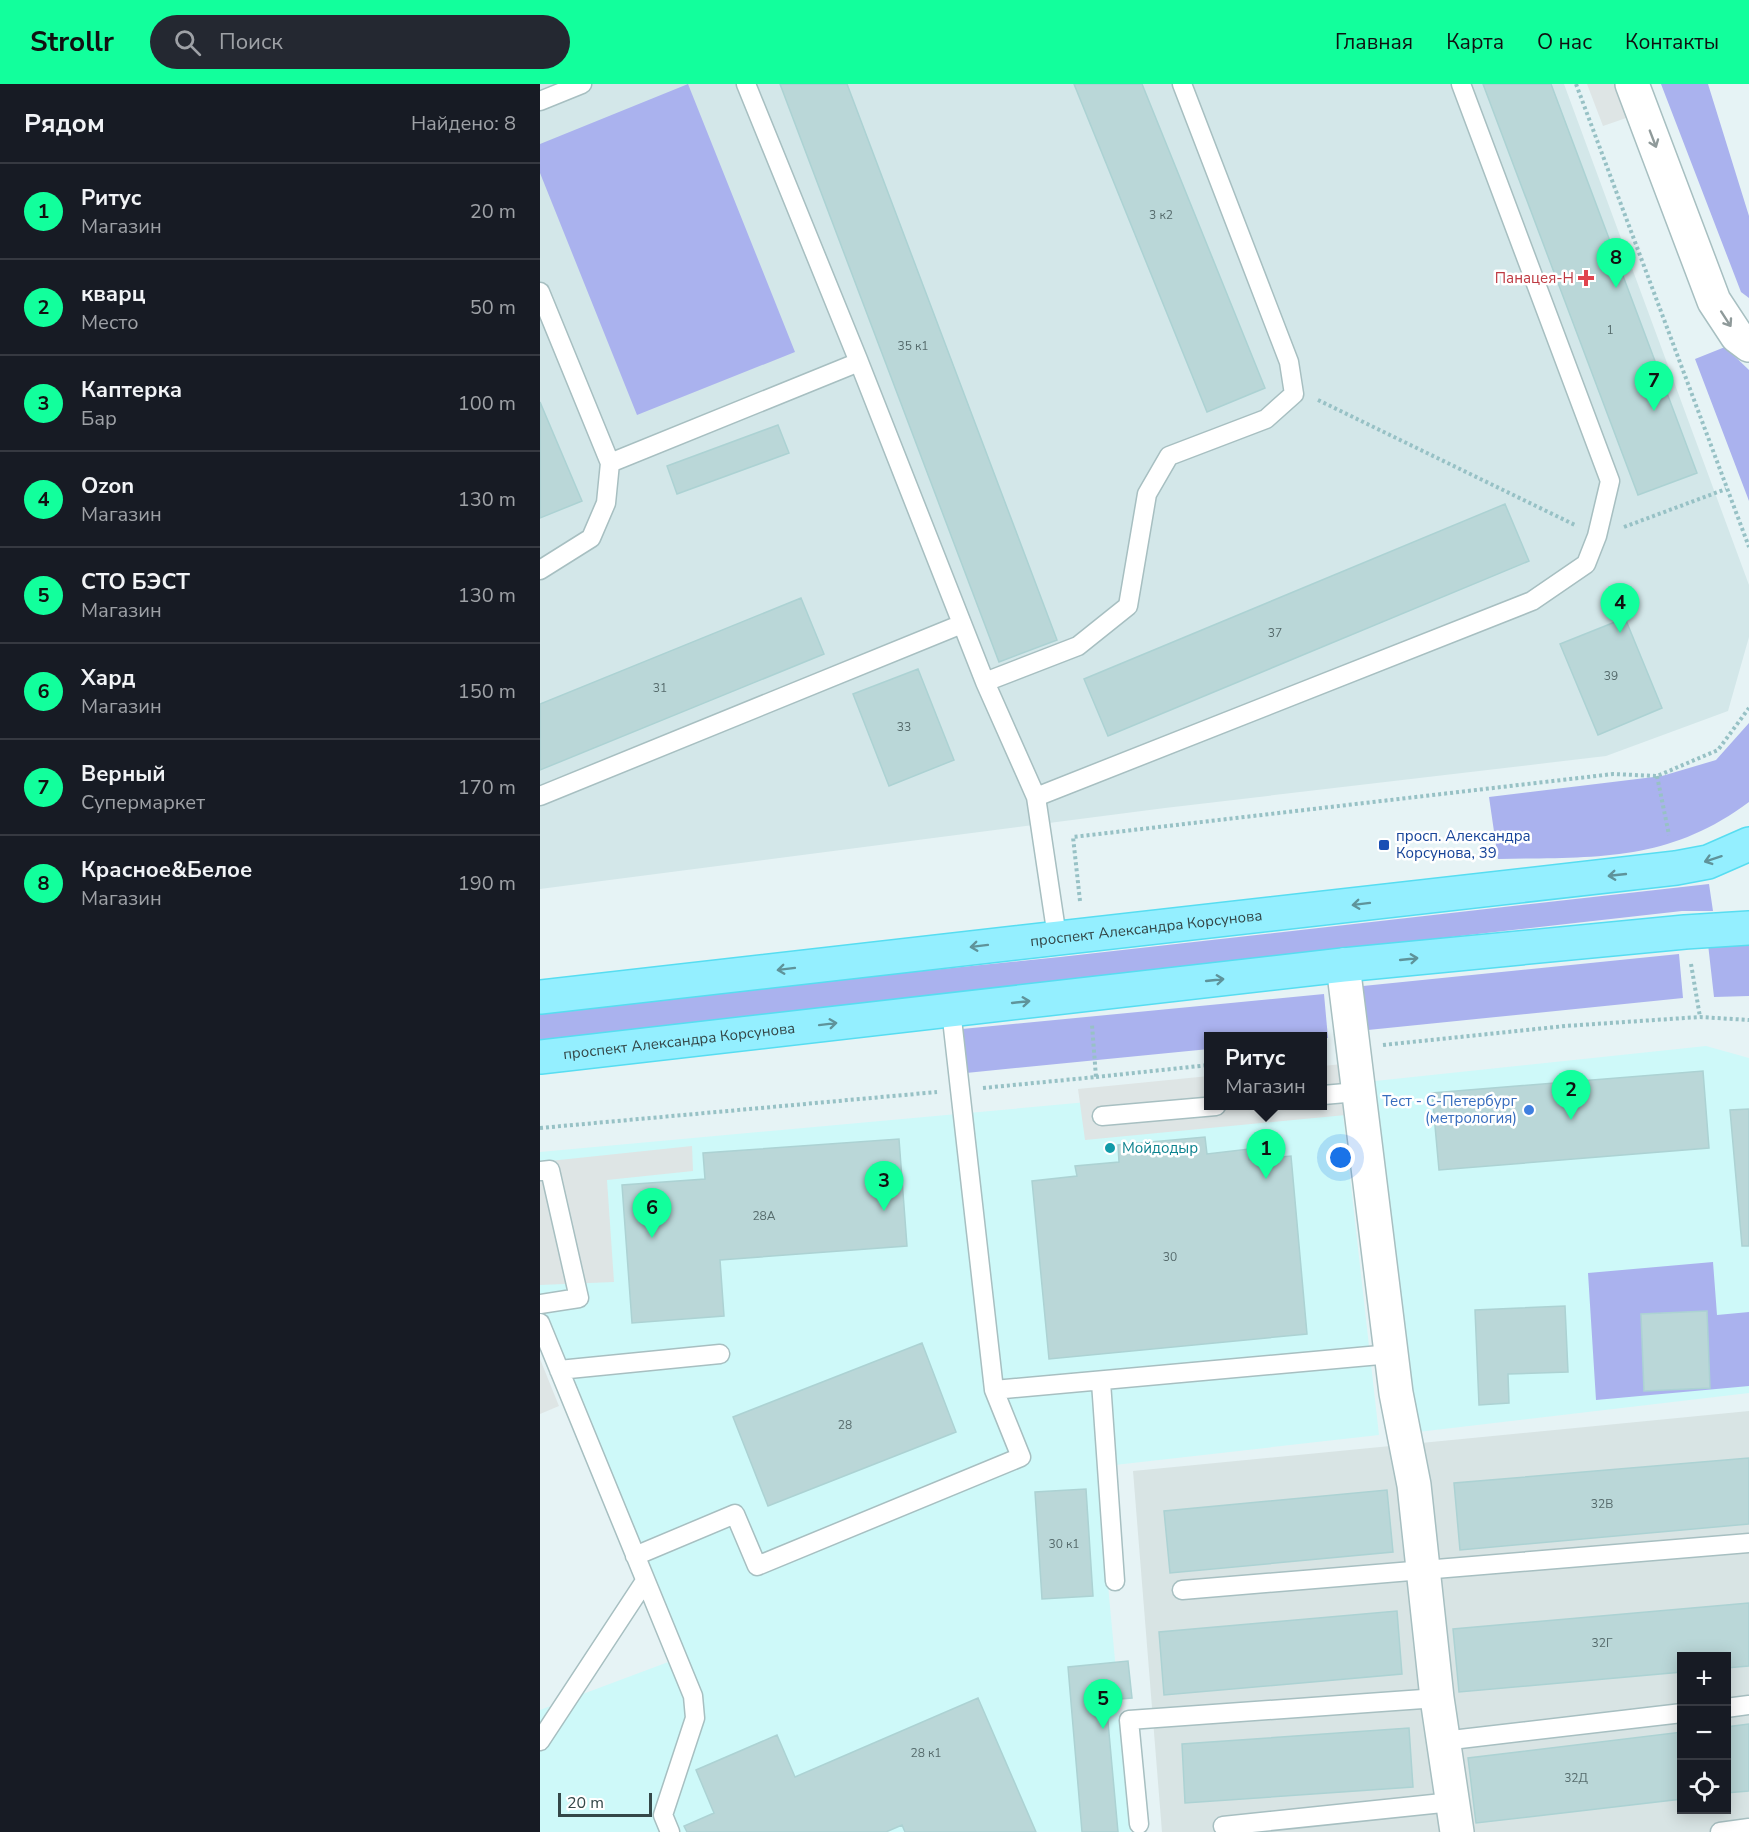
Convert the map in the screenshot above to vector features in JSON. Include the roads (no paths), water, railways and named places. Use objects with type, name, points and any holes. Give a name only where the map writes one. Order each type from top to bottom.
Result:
[{"type":"main road","name":"проспект Александра Корсунова","points":[[540,997],[1676,868],[1708,862],[1749,844]]},
{"type":"main road","name":"проспект Александра Корсунова","points":[[540,1057],[1343,965],[1685,932],[1749,928]]},
{"type":"street","points":[[1632,84],[1714,301],[1737,336],[1749,345]]},
{"type":"street","points":[[1343,965],[1391,1354],[1414,1485],[1437,1698],[1454,1817]]},
{"type":"lane","points":[[540,101],[582,84]]},
{"type":"lane","points":[[746,84],[985,682],[1036,797],[1070,936]]},
{"type":"lane","points":[[985,682],[1078,646],[1128,606],[1147,494],[1169,456],[1266,419],[1294,394],[1289,362],[1182,84]]},
{"type":"lane","points":[[1036,797],[1532,601],[1586,564],[1597,536],[1610,481],[1461,84]]},
{"type":"lane","points":[[540,292],[610,463],[606,503],[591,538],[540,570]]},
{"type":"lane","points":[[610,463],[859,362]]},
{"type":"lane","points":[[540,796],[962,624]]},
{"type":"lane","points":[[635,1556],[735,1514],[757,1566],[1022,1457],[994,1390],[951,1010]]},
{"type":"lane","points":[[1327,1095],[1357,1092]]},
{"type":"lane","points":[[1102,1116],[1204,1107]]},
{"type":"lane","points":[[540,1172],[550,1170],[579,1298],[540,1304]]},
{"type":"lane","points":[[540,1323],[693,1696],[695,1718],[663,1815],[670,1832]]},
{"type":"lane","points":[[559,1370],[720,1354]]},
{"type":"lane","points":[[994,1390],[1391,1354]]},
{"type":"lane","points":[[1101,1382],[1115,1581]]},
{"type":"lane","points":[[1182,1590],[1749,1543]]},
{"type":"lane","points":[[540,1741],[645,1581]]},
{"type":"lane","points":[[1139,1824],[1129,1720],[1437,1698]]},
{"type":"lane","points":[[1731,1707],[1749,1705]]},
{"type":"lane","points":[[1443,1741],[1677,1714]]},
{"type":"lane","points":[[1223,1826],[1454,1817]]},
{"type":"lane","points":[[1720,1832],[1749,1828]]},
{"type":"place","name":"Панацея-Н","points":[[1586,278]]},
{"type":"place","name":"Красное&Белое","points":[[1616,288]]},
{"type":"place","name":"Верный","points":[[1654,411]]},
{"type":"place","name":"Ozon","points":[[1620,633]]},
{"type":"place","name":"просп. Александра Корсунова, 39","points":[[1384,845]]},
{"type":"place","name":"Тест - С-Петербург (метрология)","points":[[1529,1110]]},
{"type":"place","name":"кварц","points":[[1571,1120]]},
{"type":"place","name":"Мойдодыр","points":[[1110,1148]]},
{"type":"place","name":"Ритус","points":[[1266,1179]]},
{"type":"place","name":"Каптерка","points":[[884,1211]]},
{"type":"place","name":"Хард","points":[[652,1238]]},
{"type":"place","name":"СТО БЭСТ","points":[[1103,1729]]}]
